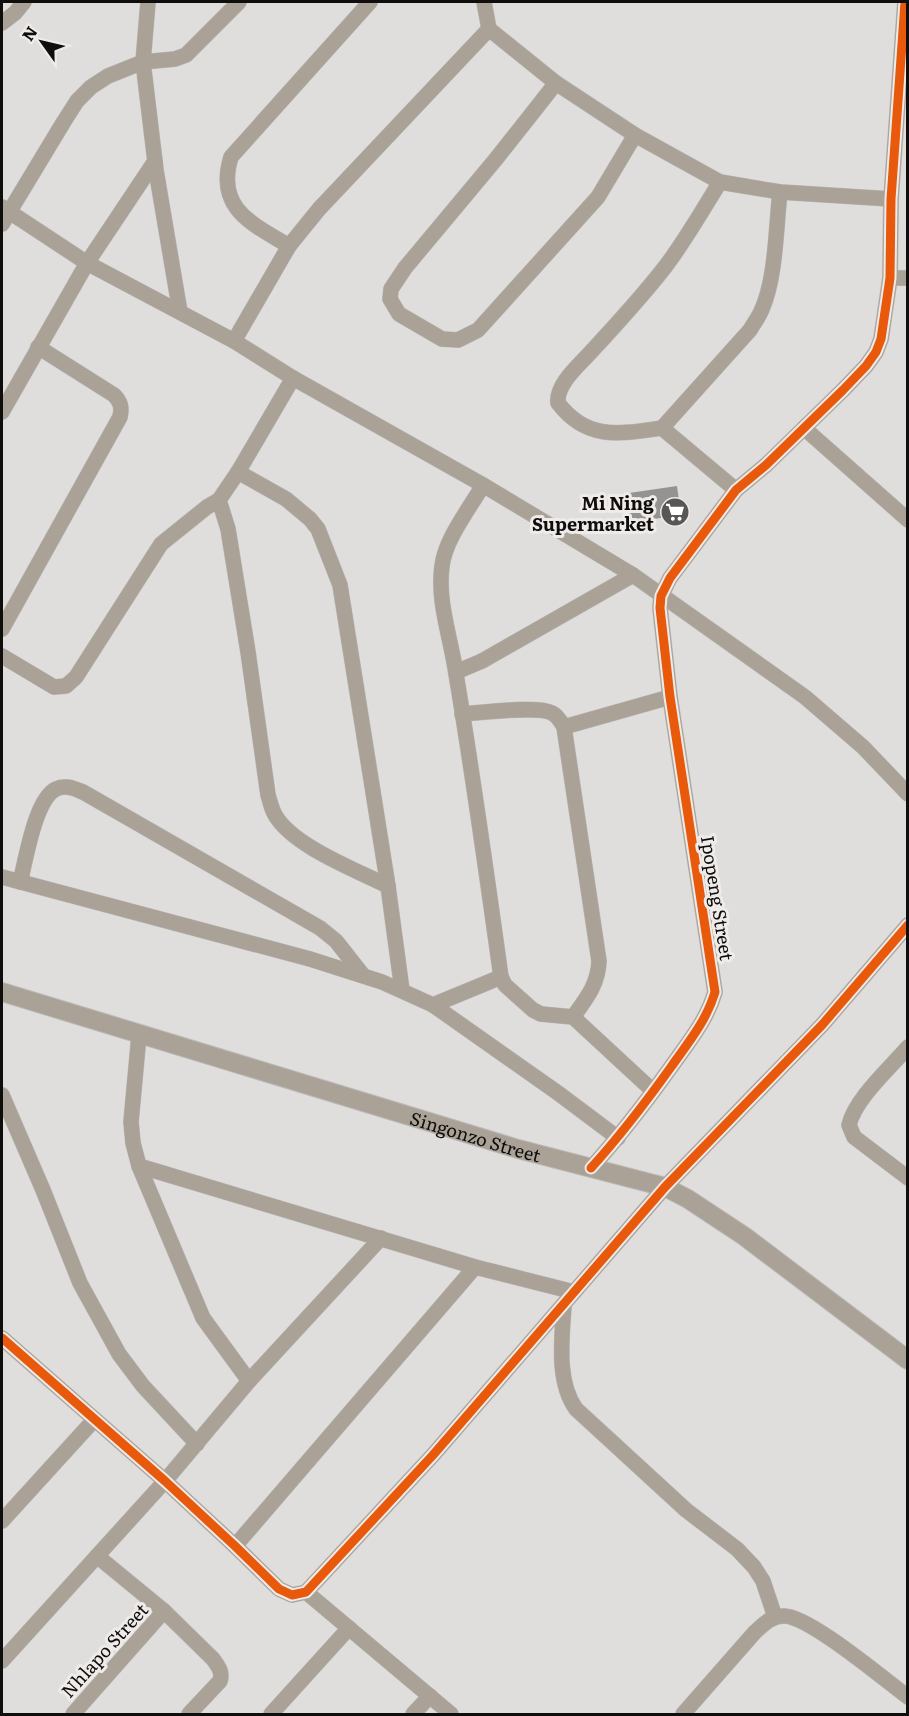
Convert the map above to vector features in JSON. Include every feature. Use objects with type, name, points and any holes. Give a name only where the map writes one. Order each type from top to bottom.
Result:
[{"type":"street","points":[[2,23],[15,14],[24,2]]},
{"type":"street","points":[[148,2],[143,62],[155,160],[180,312]]},
{"type":"street","points":[[239,2],[186,55],[175,59],[143,62],[99,81],[91,87],[77,101],[4,214],[87,263],[234,341],[633,575],[804,697],[863,747],[908,794]]},
{"type":"street","points":[[290,246],[242,216],[235,208],[227,176],[231,157],[370,2]]},
{"type":"street","points":[[484,2],[489,29],[556,83],[635,135],[720,182],[780,192],[891,199]]},
{"type":"street","points":[[661,596],[687,553],[736,490],[804,428],[866,366],[876,352],[881,339],[890,278],[891,199],[904,79],[905,2]]},
{"type":"street","points":[[234,341],[290,246],[319,209],[489,29]]},
{"type":"street","points":[[556,83],[405,268],[391,289],[390,299],[399,314],[442,339],[458,340],[477,330],[598,197],[635,135]]},
{"type":"street","points":[[2,412],[87,263],[155,160]]},
{"type":"street","points":[[720,182],[666,267],[626,316],[560,388],[557,395],[558,403],[577,422],[594,431],[630,433],[662,428],[750,330],[762,312],[771,277],[780,192]]},
{"type":"street","points":[[890,278],[908,278]]},
{"type":"street","points":[[2,629],[120,417],[122,409],[114,394],[38,347]]},
{"type":"street","points":[[2,656],[54,687],[60,688],[76,678],[161,544],[219,500],[294,378]]},
{"type":"street","points":[[662,428],[736,490]]},
{"type":"street","points":[[804,428],[908,520]]},
{"type":"street","points":[[238,472],[286,499],[310,519],[318,528],[340,585],[388,886],[402,990]]},
{"type":"street","points":[[483,485],[450,542],[442,564],[441,579],[443,610],[456,672],[501,977],[505,985],[533,1010],[541,1014],[573,1017],[653,1091]]},
{"type":"street","points":[[219,500],[228,529],[252,673],[268,795],[274,813],[294,836],[310,847],[388,886]]},
{"type":"street","points":[[456,672],[482,661],[633,575]]},
{"type":"street","name":"Ipopeng Street","points":[[591,1168],[618,1138],[700,1025],[715,992],[670,697],[660,608],[661,596]]},
{"type":"street","points":[[564,727],[670,697]]},
{"type":"street","points":[[462,714],[521,710],[549,711],[560,720],[564,727],[599,961],[594,987],[573,1017]]},
{"type":"street","points":[[20,882],[39,810],[46,797],[56,789],[70,787],[83,792],[320,928],[336,941],[362,974]]},
{"type":"street","points":[[2,877],[362,974],[402,990],[433,1005],[618,1138]]},
{"type":"street","points":[[2,1338],[165,1481],[279,1589],[292,1595],[306,1592],[433,1455],[665,1187],[822,1025],[908,925]]},
{"type":"street","points":[[433,1005],[501,977]]},
{"type":"street","name":"Singonzo Street","points":[[2,992],[518,1149],[665,1187],[688,1199],[744,1236],[908,1360]]},
{"type":"street","points":[[139,1035],[130,1122],[140,1166],[203,1318],[249,1381]]},
{"type":"street","points":[[908,1047],[870,1090],[853,1113],[849,1125],[854,1137],[908,1178]]},
{"type":"street","points":[[2,1095],[44,1190],[80,1283],[119,1354],[143,1386],[196,1444]]},
{"type":"street","points":[[140,1166],[475,1267],[574,1292]]},
{"type":"street","points":[[2,1661],[165,1481],[249,1381],[381,1238]]},
{"type":"street","points":[[235,1545],[475,1267]]},
{"type":"street","points":[[564,1305],[565,1389],[576,1409],[686,1510],[736,1549],[763,1581],[775,1617]]},
{"type":"street","points":[[2,1521],[94,1420]]},
{"type":"street","points":[[98,1556],[164,1611],[213,1659],[221,1675],[220,1681],[189,1714]]},
{"type":"street","points":[[306,1592],[451,1714]]},
{"type":"street","name":"Nhlapo Street","points":[[73,1714],[164,1611]]},
{"type":"street","points":[[683,1714],[755,1632],[766,1622],[784,1615],[804,1621],[905,1690]]},
{"type":"street","points":[[271,1714],[350,1628]]},
{"type":"street","points":[[412,1714],[430,1696]]},
{"type":"building","points":[[677,486],[681,515],[626,523],[622,494]]},
{"type":"cycle path","points":[[591,1168],[632,1119],[690,1040],[702,1022],[715,992],[670,697],[660,608],[661,596],[670,578],[736,490],[766,465],[843,390],[876,352],[881,339],[890,278],[891,199],[905,2]]},
{"type":"cycle path","points":[[2,1338],[165,1481],[279,1589],[292,1595],[306,1592],[433,1455],[665,1187],[822,1025],[908,925]]},
{"type":"place","name":"Mi Ning Supermarket","points":[[675,512]]}]
